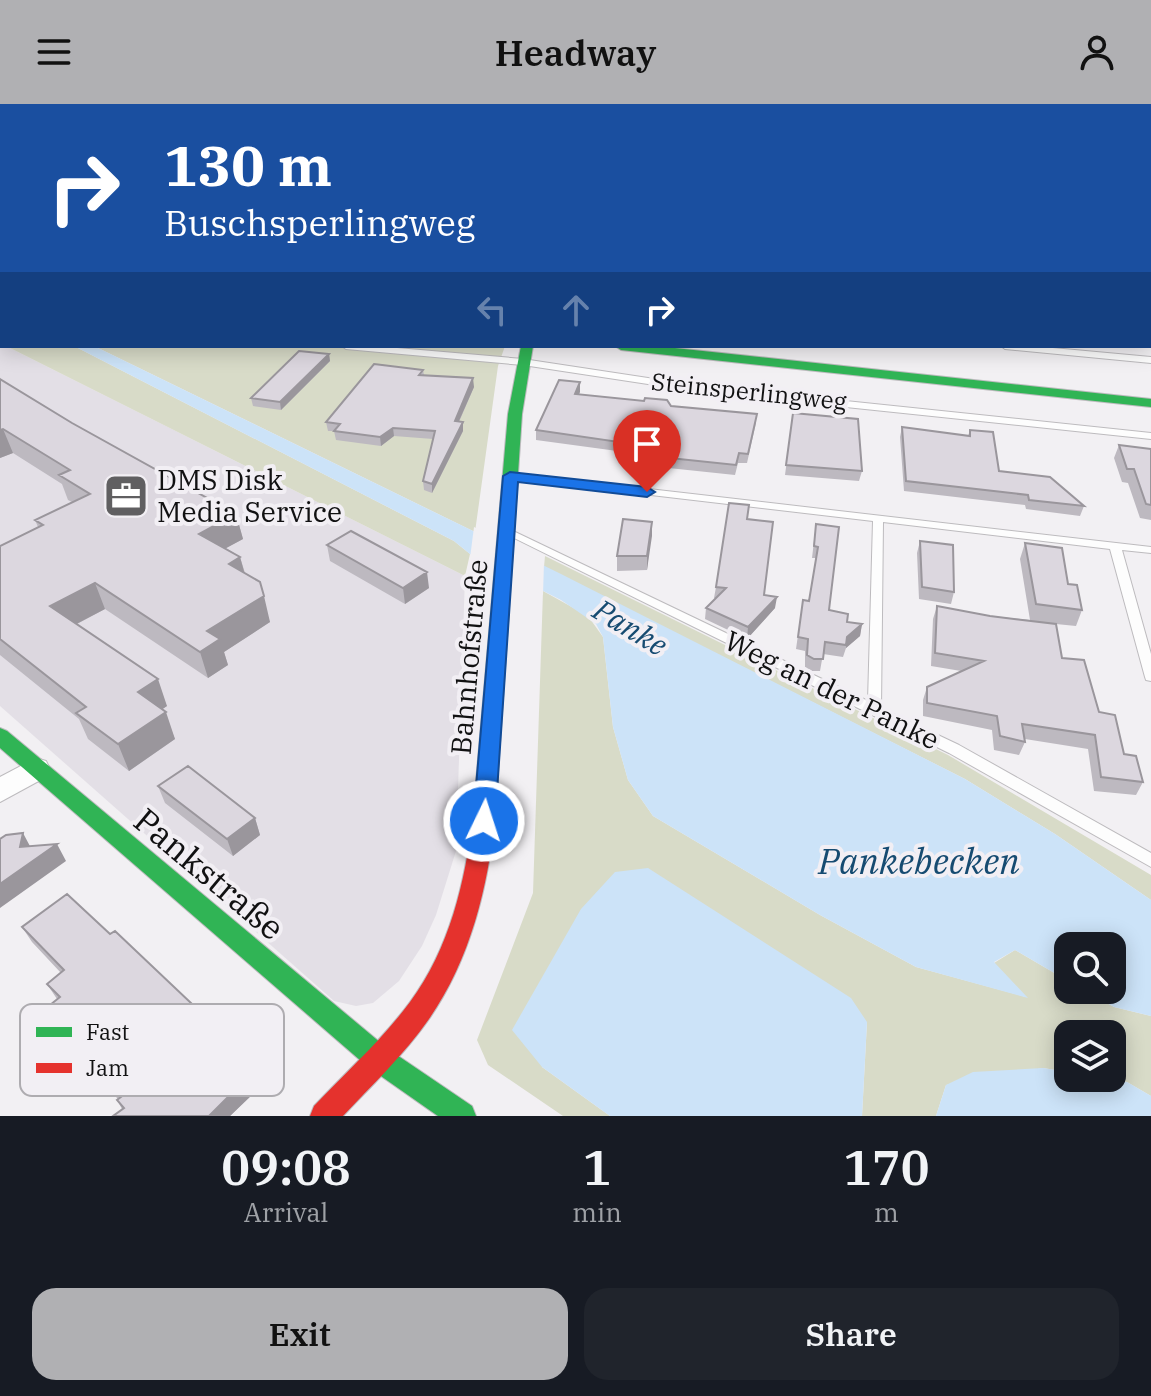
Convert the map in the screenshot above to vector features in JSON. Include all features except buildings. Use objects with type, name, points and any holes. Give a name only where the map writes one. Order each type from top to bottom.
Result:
[{"type":"main road","points":[[640,348],[1151,403]]},
{"type":"main road","points":[[772,348],[1151,388]]},
{"type":"main road","name":"Bahnhofstraße","points":[[324,1116],[420,1010],[436,983],[464,914],[484,821],[515,414],[525,354]]},
{"type":"main road","name":"Pankstraße","points":[[0,736],[378,1058],[462,1116]]},
{"type":"street","points":[[0,791],[36,769]]},
{"type":"lane","name":"Steinsperlingweg","points":[[391,348],[525,354],[694,388],[1151,436]]},
{"type":"lane","points":[[1054,348],[1151,360]]},
{"type":"lane","points":[[510,476],[1151,550]]},
{"type":"lane","points":[[874,710],[878,518]]},
{"type":"lane","name":"Weg an der Panke","points":[[507,535],[954,749],[1151,861]]},
{"type":"lane","points":[[1115,545],[1151,677]]},
{"type":"shaded area","points":[[0,348],[10,348],[465,576],[456,851],[436,915],[422,946],[399,981],[373,1003],[356,1006],[334,1001],[0,706]]},
{"type":"green space","points":[[10,348],[78,348],[454,541],[470,554],[465,576]]},
{"type":"green space","points":[[98,348],[504,348],[498,366],[475,532]]},
{"type":"green space","points":[[545,556],[948,755],[1151,875],[1151,900],[1055,834],[965,779],[544,567]]},
{"type":"green space","points":[[543,591],[588,616],[603,637],[613,727],[628,780],[653,816],[820,915],[916,967],[1026,997],[994,963],[1015,950],[1054,973],[1054,1004],[1109,1004],[1151,1016],[1151,1096],[1126,1082],[1126,1020],[1054,1020],[1054,1070],[1043,1068],[946,1085],[936,1116],[862,1116],[867,1022],[542,1067],[610,1116],[563,1116],[488,1065],[477,1040],[533,893]]},
{"type":"water","name":"Pankebecken","points":[[78,348],[98,348],[561,574],[965,779],[1055,834],[1151,900],[1151,1016],[1109,1004],[1126,1004],[1126,932],[1054,932],[1054,973],[1015,950],[994,962],[1028,998],[916,967],[820,915],[653,816],[628,780],[613,727],[603,637],[596,624],[561,600],[470,554],[454,541]]},
{"type":"water","points":[[648,868],[851,998],[867,1022],[862,1116],[610,1116],[542,1067],[512,1030],[581,909],[615,872]]},
{"type":"water","points":[[1054,1070],[1054,1092],[1126,1092],[1127,1082],[1151,1096],[1151,1116],[936,1116],[946,1085],[973,1072]]},
{"type":"pier","points":[[474,527],[544,562],[543,595],[470,558]]},
{"type":"traffic: fast","points":[[484,817],[515,414],[527,348]]},
{"type":"traffic: fast","points":[[640,348],[1151,403]]},
{"type":"traffic: fast","points":[[0,736],[378,1058],[462,1116]]},
{"type":"traffic: jam","points":[[324,1116],[398,1038],[434,989],[464,918],[477,868],[484,817]]},
{"type":"place","name":"DMS Disk Media Service","points":[[126,496]]},
{"type":"route","points":[[484,821],[510,476],[647,492]]},
{"type":"water label","name":"Panke","points":[[630,628]]}]
